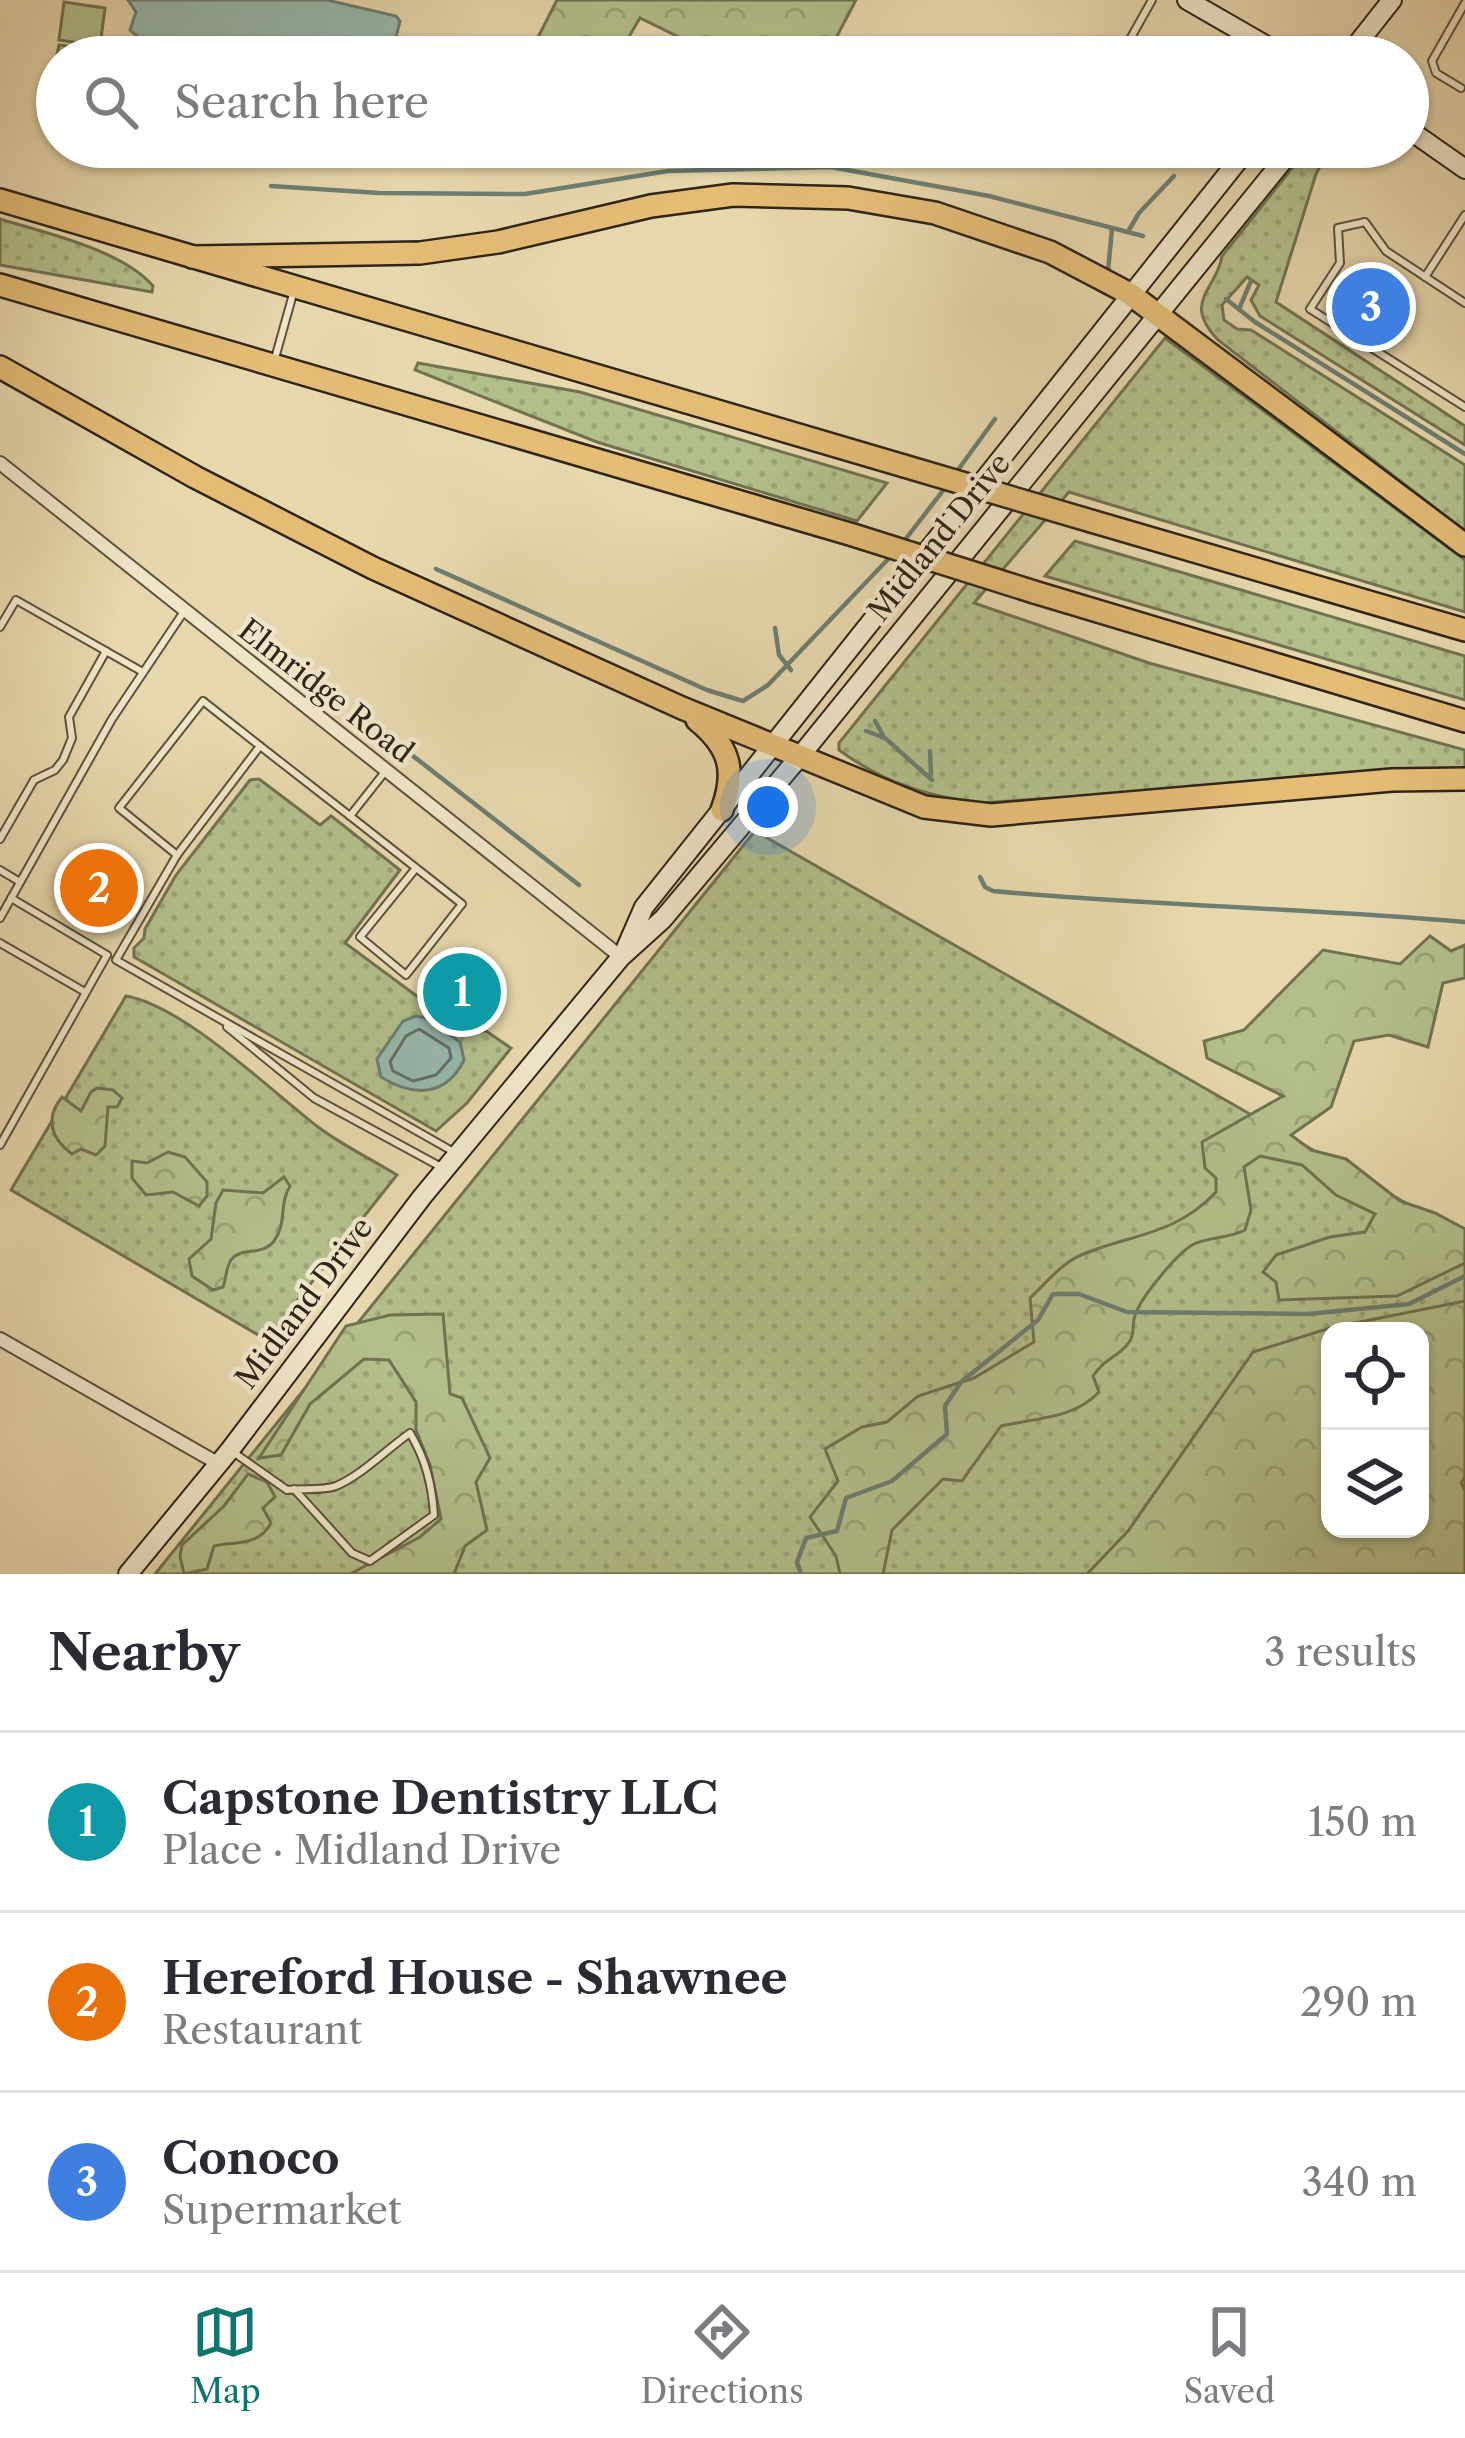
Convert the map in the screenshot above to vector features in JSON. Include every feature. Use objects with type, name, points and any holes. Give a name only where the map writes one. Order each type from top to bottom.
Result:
[{"type":"highway","points":[[191,256],[420,253],[498,242],[651,206],[734,195],[808,194],[889,203],[969,222],[1051,251],[1130,294],[1465,544]]},
{"type":"highway","points":[[0,200],[1465,630]]},
{"type":"highway","points":[[0,285],[1465,721]]},
{"type":"highway","points":[[0,367],[125,440],[314,538],[682,708],[924,806],[991,815],[1392,780],[1465,779]]},
{"type":"highway","points":[[682,708],[726,750],[731,774],[722,810]]},
{"type":"main road","points":[[1187,0],[1250,36]]},
{"type":"main road","points":[[1364,36],[1392,0]]},
{"type":"main road","points":[[1429,144],[1465,169]]},
{"type":"main road","name":"Midland Drive","points":[[621,957],[644,907],[1232,168]]},
{"type":"main road","name":"Midland Drive","points":[[128,1574],[225,1457],[451,1162],[621,957],[663,919],[801,755],[1277,168]]},
{"type":"street","name":"Elmridge Road","points":[[0,464],[621,957]]},
{"type":"street","points":[[0,1340],[225,1457]]},
{"type":"lane","points":[[1132,36],[1152,0]]},
{"type":"lane","points":[[1464,87],[1436,73],[1432,61],[1465,4]]},
{"type":"lane","points":[[1425,278],[1465,215]]},
{"type":"lane","points":[[1465,303],[1386,251],[1365,222],[1338,227],[1340,263],[1310,309],[1465,407]]},
{"type":"lane","points":[[273,365],[294,287]]},
{"type":"lane","points":[[0,627],[16,600],[141,671]]},
{"type":"lane","points":[[0,918],[141,671],[184,611]]},
{"type":"lane","points":[[0,838],[34,780],[56,770],[63,760],[72,738],[69,717],[106,651]]},
{"type":"lane","points":[[177,855],[119,808],[202,701],[463,904],[406,975],[360,937],[416,868]]},
{"type":"lane","points":[[116,960],[177,855],[260,746]]},
{"type":"lane","points":[[350,816],[387,770]]},
{"type":"lane","points":[[0,870],[20,882]]},
{"type":"lane","points":[[11,898],[451,1162]]},
{"type":"lane","points":[[0,943],[85,992]]},
{"type":"lane","points":[[0,1145],[107,955]]},
{"type":"lane","points":[[215,1017],[314,1098],[451,1162]]},
{"type":"lane","points":[[225,1457],[287,1490],[294,1489],[334,1487],[410,1433],[432,1488],[434,1515],[370,1561],[352,1553],[294,1489]]},
{"type":"green space","points":[[557,0],[856,0],[837,36],[677,36],[640,18],[629,36],[539,36]]},
{"type":"green space","points":[[64,2],[105,8],[101,36],[60,36]]},
{"type":"green space","points":[[1292,168],[1319,168],[1276,302],[1465,426],[1465,445],[1260,316],[1251,300],[1259,285],[1247,277],[1222,305],[1224,320],[1237,329],[1251,330],[1465,465],[1465,531],[1218,340],[1207,327],[1202,305],[1222,256]]},
{"type":"green space","points":[[0,219],[122,262],[153,286],[152,292],[0,265]]},
{"type":"green space","points":[[1165,338],[1465,560],[1465,612],[1069,492],[974,603],[1149,663],[1465,750],[1465,771],[980,803],[906,786],[839,750],[839,743]]},
{"type":"green space","points":[[418,363],[580,392],[887,483],[857,521],[597,442],[415,370]]},
{"type":"green space","points":[[1075,541],[1465,656],[1465,700],[1045,576]]},
{"type":"green space","points":[[259,779],[320,825],[331,816],[400,870],[345,943],[464,1031],[486,1031],[511,1048],[467,1103],[436,1131],[134,957],[134,948],[144,938],[176,875],[250,780]]},
{"type":"green space","points":[[755,831],[1465,1237],[1465,1574],[155,1574]]},
{"type":"green space","points":[[1430,936],[1451,951],[1465,945],[1465,978],[1443,983],[1428,1047],[1389,1035],[1354,1041],[1331,1107],[1291,1135],[1311,1150],[1346,1159],[1400,1201],[1465,1229],[1465,1263],[1397,1296],[1279,1300],[1276,1282],[1263,1272],[1276,1255],[1330,1237],[1365,1232],[1375,1214],[1336,1195],[1302,1165],[1260,1156],[1244,1167],[1251,1210],[1245,1230],[1192,1245],[1167,1268],[1137,1311],[1130,1342],[1093,1376],[1099,1392],[1066,1413],[1001,1426],[962,1481],[943,1479],[892,1530],[883,1574],[840,1574],[836,1556],[810,1517],[838,1481],[825,1449],[862,1427],[887,1422],[918,1396],[974,1378],[1034,1342],[1030,1298],[1060,1268],[1081,1255],[1168,1226],[1216,1192],[1216,1178],[1205,1168],[1202,1142],[1283,1096],[1207,1058],[1204,1041],[1244,1030],[1323,950],[1400,964]]},
{"type":"green space","points":[[126,996],[174,1015],[200,1032],[318,1127],[397,1175],[269,1336],[260,1336],[11,1190]]},
{"type":"green space","points":[[97,1088],[113,1090],[122,1098],[117,1107],[108,1107],[105,1146],[96,1155],[81,1149],[72,1154],[55,1134],[53,1113],[62,1097],[81,1111]]},
{"type":"green space","points":[[168,1152],[185,1157],[207,1182],[207,1196],[199,1206],[173,1192],[146,1195],[132,1178],[132,1161],[147,1163]]},
{"type":"green space","points":[[284,1177],[290,1186],[274,1241],[264,1249],[235,1256],[223,1287],[213,1290],[192,1276],[189,1259],[211,1239],[216,1203],[223,1190],[263,1193]]},
{"type":"green space","points":[[1465,1301],[1465,1477],[1461,1483],[1465,1490],[1465,1574],[1087,1574],[1128,1531],[1253,1352],[1321,1331],[1321,1538],[1429,1538],[1429,1322],[1360,1322]]},
{"type":"green space","points":[[443,1314],[450,1394],[462,1398],[490,1458],[476,1482],[487,1530],[465,1546],[454,1574],[350,1574],[420,1537],[441,1519],[430,1465],[416,1430],[416,1402],[389,1360],[364,1359],[310,1404],[281,1455],[259,1458],[346,1326],[390,1315]]},
{"type":"green space","points":[[248,1474],[267,1482],[275,1497],[263,1508],[271,1523],[254,1539],[214,1546],[207,1569],[184,1574],[182,1545],[224,1506]]},
{"type":"water","points":[[128,0],[327,0],[396,16],[400,21],[396,36],[137,36],[130,30],[136,12]]},
{"type":"water","points":[[416,1016],[460,1042],[464,1060],[448,1081],[428,1090],[405,1088],[381,1077],[377,1059],[403,1021]]},
{"type":"waterway","points":[[271,186],[525,194],[668,171],[790,168]]},
{"type":"waterway","points":[[836,168],[989,196],[1143,236]]},
{"type":"waterway","points":[[1129,230],[1174,176]]},
{"type":"waterway","points":[[1108,271],[1112,229]]},
{"type":"waterway","points":[[1239,309],[1251,281]]},
{"type":"waterway","points":[[1226,299],[1465,454]]},
{"type":"waterway","points":[[955,474],[995,419]]},
{"type":"waterway","points":[[901,545],[945,488]]},
{"type":"waterway","points":[[436,569],[707,690],[743,701],[768,685],[893,554]]},
{"type":"waterway","points":[[775,628],[779,655],[791,670]]},
{"type":"waterway","points":[[368,721],[579,885]]},
{"type":"waterway","points":[[875,721],[884,737]]},
{"type":"waterway","points":[[866,731],[885,738],[932,780]]},
{"type":"waterway","points":[[930,751],[931,775]]},
{"type":"waterway","points":[[980,877],[993,891],[1465,922]]},
{"type":"waterway","points":[[801,1574],[797,1562],[806,1538],[837,1531],[846,1498],[892,1481],[947,1434],[945,1406],[961,1382],[1038,1320],[1053,1294],[1079,1294],[1127,1312],[1308,1314],[1409,1304],[1465,1276]]},
{"type":"place","name":"Conoco","points":[[1371,307]]},
{"type":"place","name":"Hereford House - Shawnee","points":[[99,888]]},
{"type":"place","name":"Capstone Dentistry LLC","points":[[462,992]]}]
